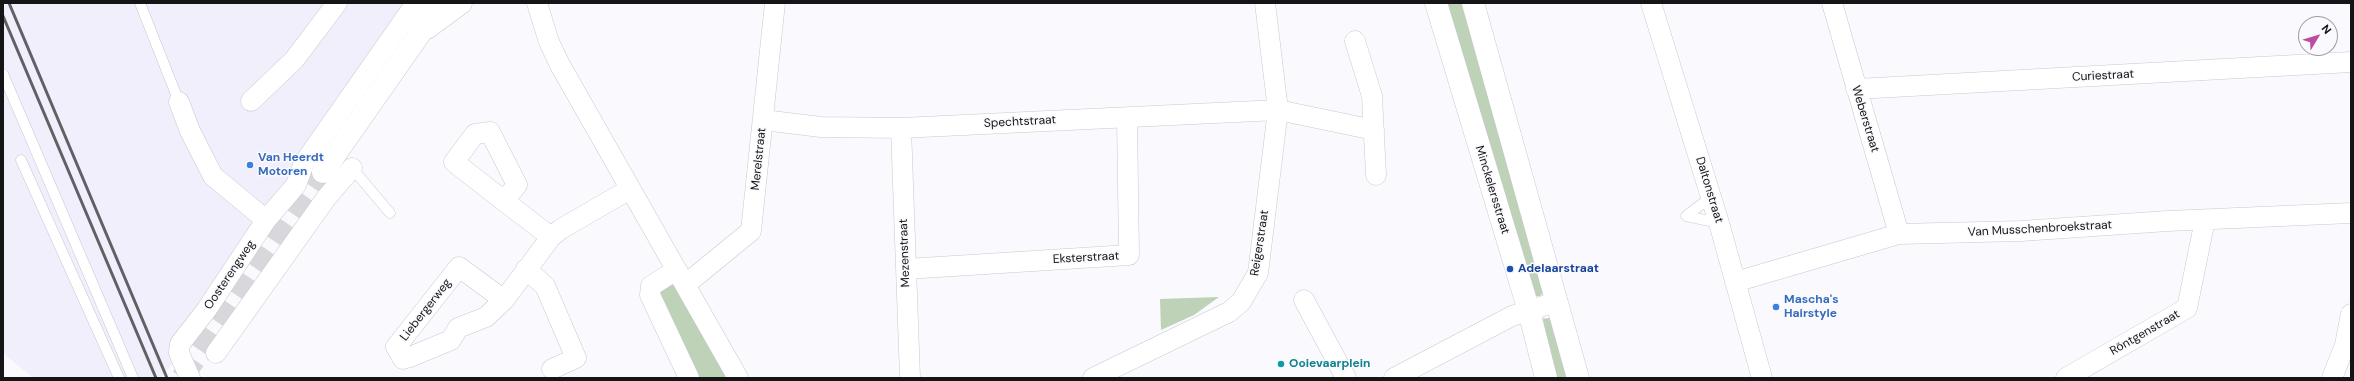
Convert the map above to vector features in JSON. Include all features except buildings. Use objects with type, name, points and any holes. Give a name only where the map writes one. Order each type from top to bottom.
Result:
[{"type":"main road","points":[[323,172],[421,32],[436,3]]},
{"type":"main road","points":[[421,32],[461,3]]},
{"type":"main road","name":"Minckelersstraat","points":[[1436,3],[1528,311],[1546,378]]},
{"type":"main road","points":[[1472,3],[1578,378]]},
{"type":"street","points":[[251,101],[294,60],[337,3]]},
{"type":"street","name":"Oosterengweg","points":[[190,378],[179,353],[180,344],[207,309],[266,220],[296,185],[304,163],[416,3]]},
{"type":"street","points":[[537,3],[549,42],[560,65],[738,378]]},
{"type":"street","name":"Merelstraat","points":[[681,278],[751,231],[775,3]]},
{"type":"street","name":"Reigerstraat","points":[[1093,378],[1229,312],[1251,287],[1258,273],[1278,110],[1265,3]]},
{"type":"street","name":"Daltonstraat","points":[[1651,3],[1719,223],[1762,378]]},
{"type":"street","name":"Weberstraat","points":[[1832,3],[1899,234]]},
{"type":"street","points":[[1355,41],[1372,96],[1376,175]]},
{"type":"street","name":"Curiestraat","points":[[1856,89],[2351,62]]},
{"type":"street","points":[[179,102],[190,131],[213,176],[266,220]]},
{"type":"street","points":[[1278,110],[1374,130]]},
{"type":"street","name":"Spechtstraat","points":[[763,120],[821,127],[901,128],[1278,110]]},
{"type":"street","name":"Eksterstraat","points":[[906,269],[1129,255],[1127,118]]},
{"type":"street","name":"Mezenstraat","points":[[901,128],[910,378]]},
{"type":"street","points":[[216,353],[327,197],[352,168]]},
{"type":"street","points":[[300,176],[327,197]]},
{"type":"street","name":"Liebergerweg","points":[[504,300],[459,267],[396,347],[403,359],[451,340],[458,328],[486,318],[504,300],[551,237],[630,189]]},
{"type":"street","points":[[504,201],[551,237]]},
{"type":"street","name":"Van Musschenbroekstraat","points":[[1735,282],[1899,234],[2021,231],[2351,213]]},
{"type":"street","name":"Röntgenstraat","points":[[2066,378],[2188,308],[2205,220]]},
{"type":"street","points":[[526,269],[545,286],[576,358],[552,369]]},
{"type":"street","points":[[681,278],[651,286],[650,295],[689,378]]},
{"type":"street","points":[[1304,300],[1346,378]]},
{"type":"street","points":[[1394,378],[1512,316],[1556,302]]},
{"type":"street","points":[[2332,378],[2346,345],[2351,314]]},
{"type":"lane","points":[[140,3],[179,102]]},
{"type":"lane","points":[[3,74],[132,378]]},
{"type":"lane","points":[[22,160],[119,378]]},
{"type":"lane","points":[[352,168],[390,213]]},
{"type":"lane","points":[[1711,197],[1686,216],[1719,223]]},
{"type":"shaded area","points":[[3,3],[419,3],[185,348],[161,378],[33,378],[3,353]]},
{"type":"green space","points":[[1445,3],[1464,3],[1546,290],[1540,296],[1534,296]]},
{"type":"green space","points":[[676,282],[726,373],[726,378],[697,378],[656,288]]},
{"type":"green space","points":[[1219,297],[1194,315],[1161,330],[1160,299]]},
{"type":"green space","points":[[1550,318],[1571,378],[1552,378],[1539,319]]},
{"type":"tunnel","points":[[182,378],[323,172]]},
{"type":"railway","points":[[9,3],[167,378]]},
{"type":"railway","points":[[3,16],[156,378]]},
{"type":"place","name":"Van Heerdt Motoren","points":[[250,165]]},
{"type":"place","name":"Adelaarstraat","points":[[1510,269]]},
{"type":"place","name":"Mascha's Hairstyle","points":[[1776,307]]},
{"type":"place","name":"Ooievaarplein","points":[[1281,364]]}]
